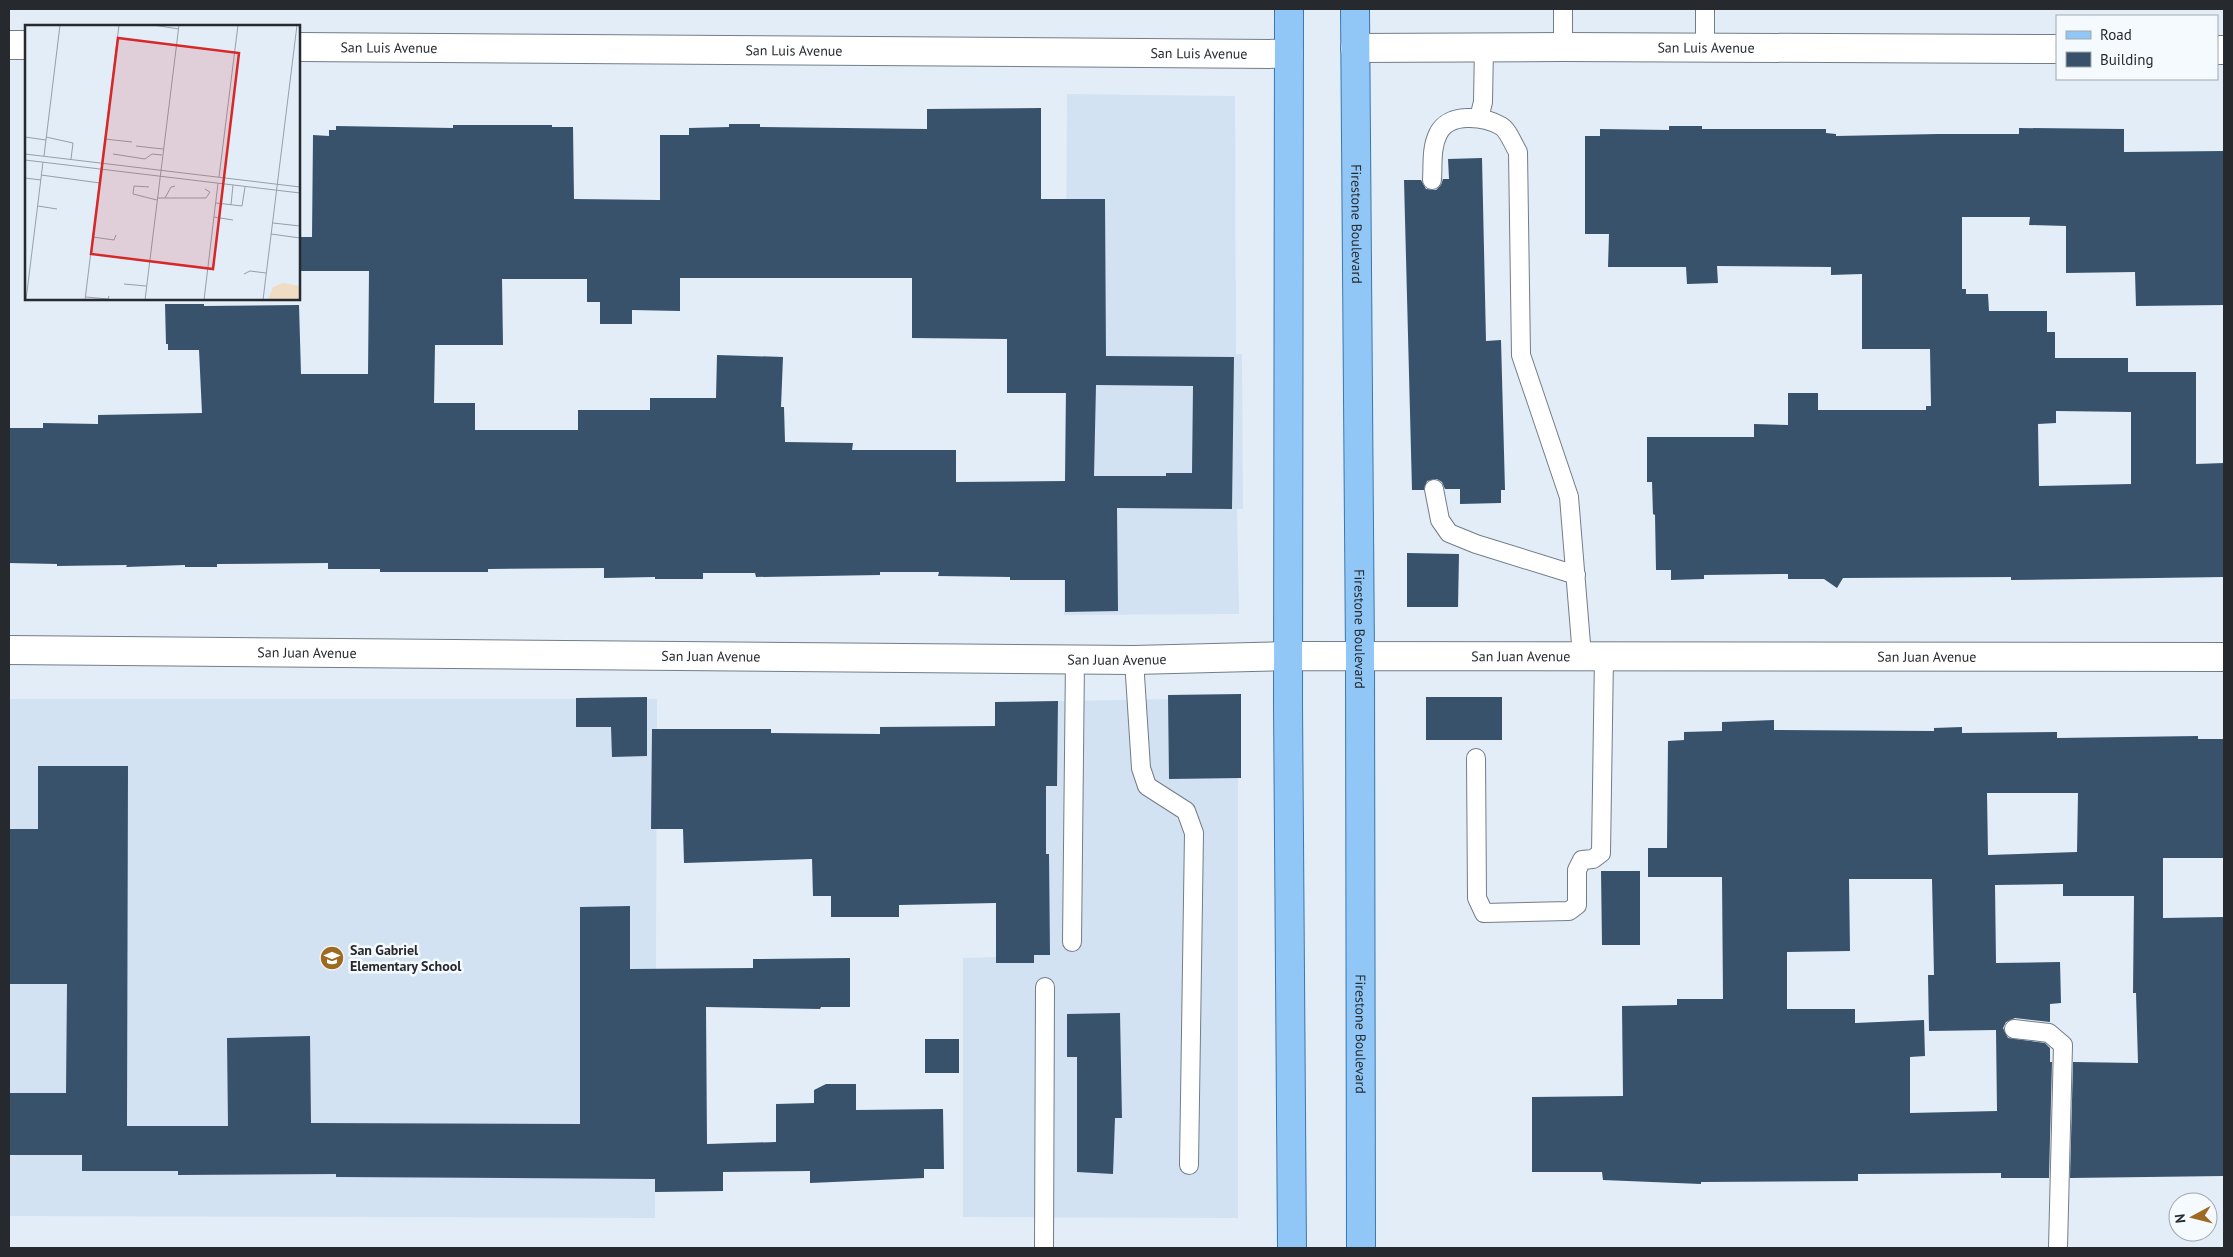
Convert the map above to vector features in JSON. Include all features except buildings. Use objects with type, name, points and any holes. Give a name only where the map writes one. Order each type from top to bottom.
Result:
[{"type":"main road","points":[[1289,9],[1288,656],[1292,1248]]},
{"type":"main road","name":"Firestone Boulevard","points":[[1355,9],[1360,656],[1360,1248]]},
{"type":"street","points":[[9,45],[25,45]]},
{"type":"street","name":"San Luis Avenue","points":[[300,47],[1289,54]]},
{"type":"street","name":"San Luis Avenue","points":[[1355,48],[2056,49]]},
{"type":"street","name":"San Juan Avenue","points":[[9,650],[1075,660],[1288,656],[2224,657]]},
{"type":"lane","points":[[1563,9],[1563,47]]},
{"type":"lane","points":[[1705,9],[1705,47]]},
{"type":"lane","points":[[1479,118],[1483,102],[1484,47]]},
{"type":"lane","points":[[1432,180],[1434,148],[1438,132],[1454,120],[1479,118],[1502,127],[1518,152],[1521,355],[1569,497],[1576,575],[1593,656],[1601,853],[1593,859],[1582,860],[1577,870],[1577,905],[1569,911],[1484,913],[1477,898],[1476,758]]},
{"type":"lane","points":[[1434,490],[1440,520],[1449,533],[1476,544],[1576,575]]},
{"type":"lane","points":[[1072,942],[1075,660]]},
{"type":"lane","points":[[1134,660],[1141,768],[1147,786],[1186,810],[1194,833],[1189,1165]]},
{"type":"lane","points":[[1044,1248],[1045,987]]},
{"type":"lane","points":[[2014,1029],[2049,1033],[2063,1045],[2058,1248]]},
{"type":"shaded area","points":[[1067,94],[1235,96],[1236,354],[1242,354],[1243,509],[1237,509],[1239,614],[1064,615]]},
{"type":"shaded area","points":[[1238,698],[1238,1218],[963,1217],[963,958],[996,957],[995,702]]},
{"type":"shaded area","name":"San Gabriel Elementary School","points":[[9,699],[657,699],[655,1218],[9,1216]]},
{"type":"place","name":"San Gabriel Elementary School","points":[[332,958]]}]
